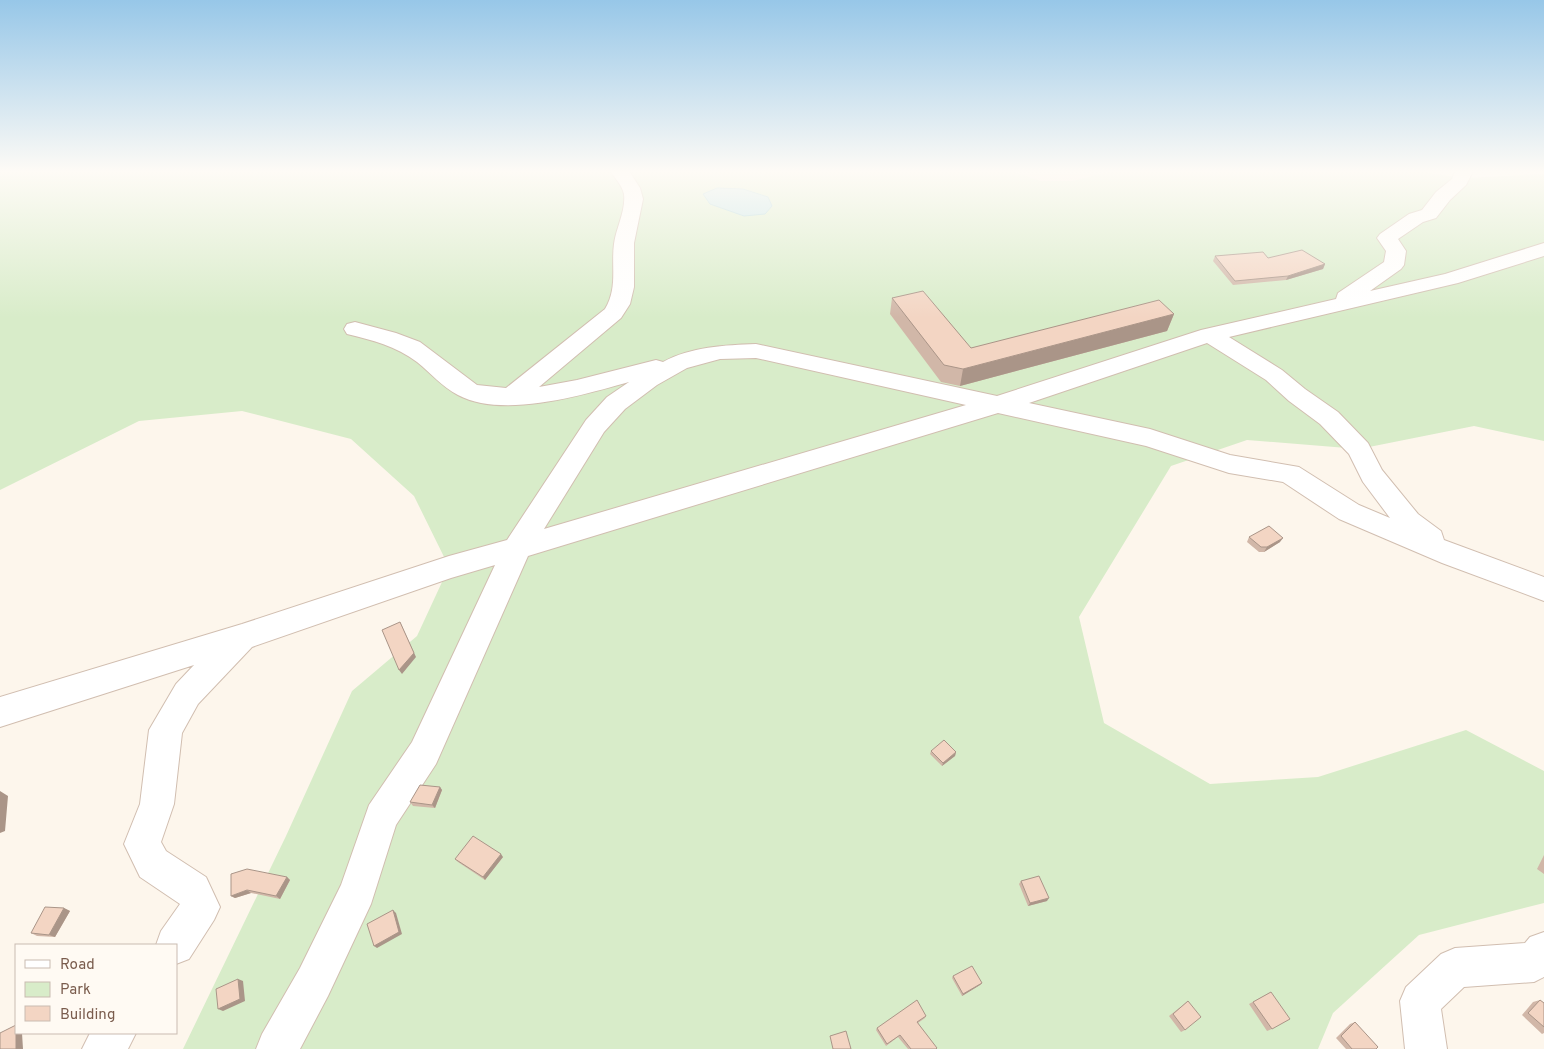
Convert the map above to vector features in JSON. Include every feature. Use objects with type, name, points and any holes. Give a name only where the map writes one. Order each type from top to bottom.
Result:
[{"type":"street","points":[[511,397],[607,318],[620,303],[626,270],[624,246],[629,220]]},
{"type":"street","points":[[1337,305],[1394,265],[1396,251],[1387,238],[1413,220]]},
{"type":"street","points":[[0,712],[242,637],[449,567],[999,404],[1209,335],[1451,279],[1544,249]]},
{"type":"street","points":[[355,328],[389,338],[419,352],[452,380],[477,394],[511,397],[545,394],[590,386],[720,352],[756,351],[999,404],[1150,438],[1229,464],[1290,474],[1349,512],[1452,555],[1544,589]]},
{"type":"street","points":[[1209,335],[1274,375],[1297,395],[1329,418],[1359,449],[1372,475],[1408,521],[1452,555]]},
{"type":"street","points":[[276,1049],[314,982],[358,891],[381,817],[424,754],[517,548],[558,488],[595,426],[616,403],[649,380],[680,362]]},
{"type":"street","points":[[176,944],[201,907],[193,890],[154,864],[142,844],[157,804],[166,730],[187,694],[242,637]]},
{"type":"street","points":[[1426,1049],[1420,1001],[1455,968],[1534,962],[1544,951]]},
{"type":"street","points":[[103,1049],[114,1034]]},
{"type":"green space","points":[[0,220],[1544,220],[1544,441],[1474,426],[1359,449],[1247,440],[1171,466],[1079,617],[1104,723],[1210,784],[1318,777],[1466,730],[1544,771],[1544,903],[1419,935],[1333,1013],[1318,1049],[183,1049],[286,836],[352,691],[417,636],[449,567],[414,496],[351,439],[242,411],[139,421],[0,490]]},
{"type":"building","points":[[1302,250],[1325,264],[1288,276],[1235,281],[1215,256],[1263,252],[1268,258]]},
{"type":"building","points":[[923,291],[971,348],[1159,300],[1174,314],[963,369],[944,365],[892,298]]},
{"type":"building","points":[[1269,526],[1283,538],[1267,547],[1261,547],[1249,537]]},
{"type":"building","points":[[400,622],[414,653],[399,670],[382,630]]},
{"type":"building","points":[[944,740],[956,752],[943,763],[931,751]]},
{"type":"building","points":[[420,785],[440,787],[432,805],[410,802]]},
{"type":"building","points":[[473,836],[501,854],[483,877],[455,859]]},
{"type":"building","points":[[247,869],[287,877],[276,896],[247,890],[231,896],[231,874]]},
{"type":"building","points":[[1039,876],[1049,898],[1030,903],[1021,881]]},
{"type":"building","points":[[45,907],[64,908],[49,935],[31,933]]},
{"type":"building","points":[[393,910],[399,932],[374,946],[367,924]]},
{"type":"building","points":[[972,966],[982,983],[963,994],[953,976]]},
{"type":"building","points":[[238,979],[240,999],[218,1009],[216,989]]},
{"type":"building","points":[[1271,992],[1290,1019],[1272,1029],[1253,1002]]},
{"type":"building","points":[[917,1000],[926,1016],[917,1022],[937,1048],[911,1049],[900,1035],[887,1044],[877,1028]]},
{"type":"building","points":[[1540,1000],[1544,1003],[1544,1027],[1528,1013]]},
{"type":"building","points":[[1188,1001],[1201,1017],[1185,1030],[1173,1014]]},
{"type":"building","points":[[1355,1022],[1378,1047],[1376,1049],[1352,1049],[1341,1036]]},
{"type":"building","points":[[15,1026],[16,1049],[0,1049],[0,1033]]},
{"type":"building","points":[[846,1031],[851,1049],[833,1049],[830,1036]]}]
